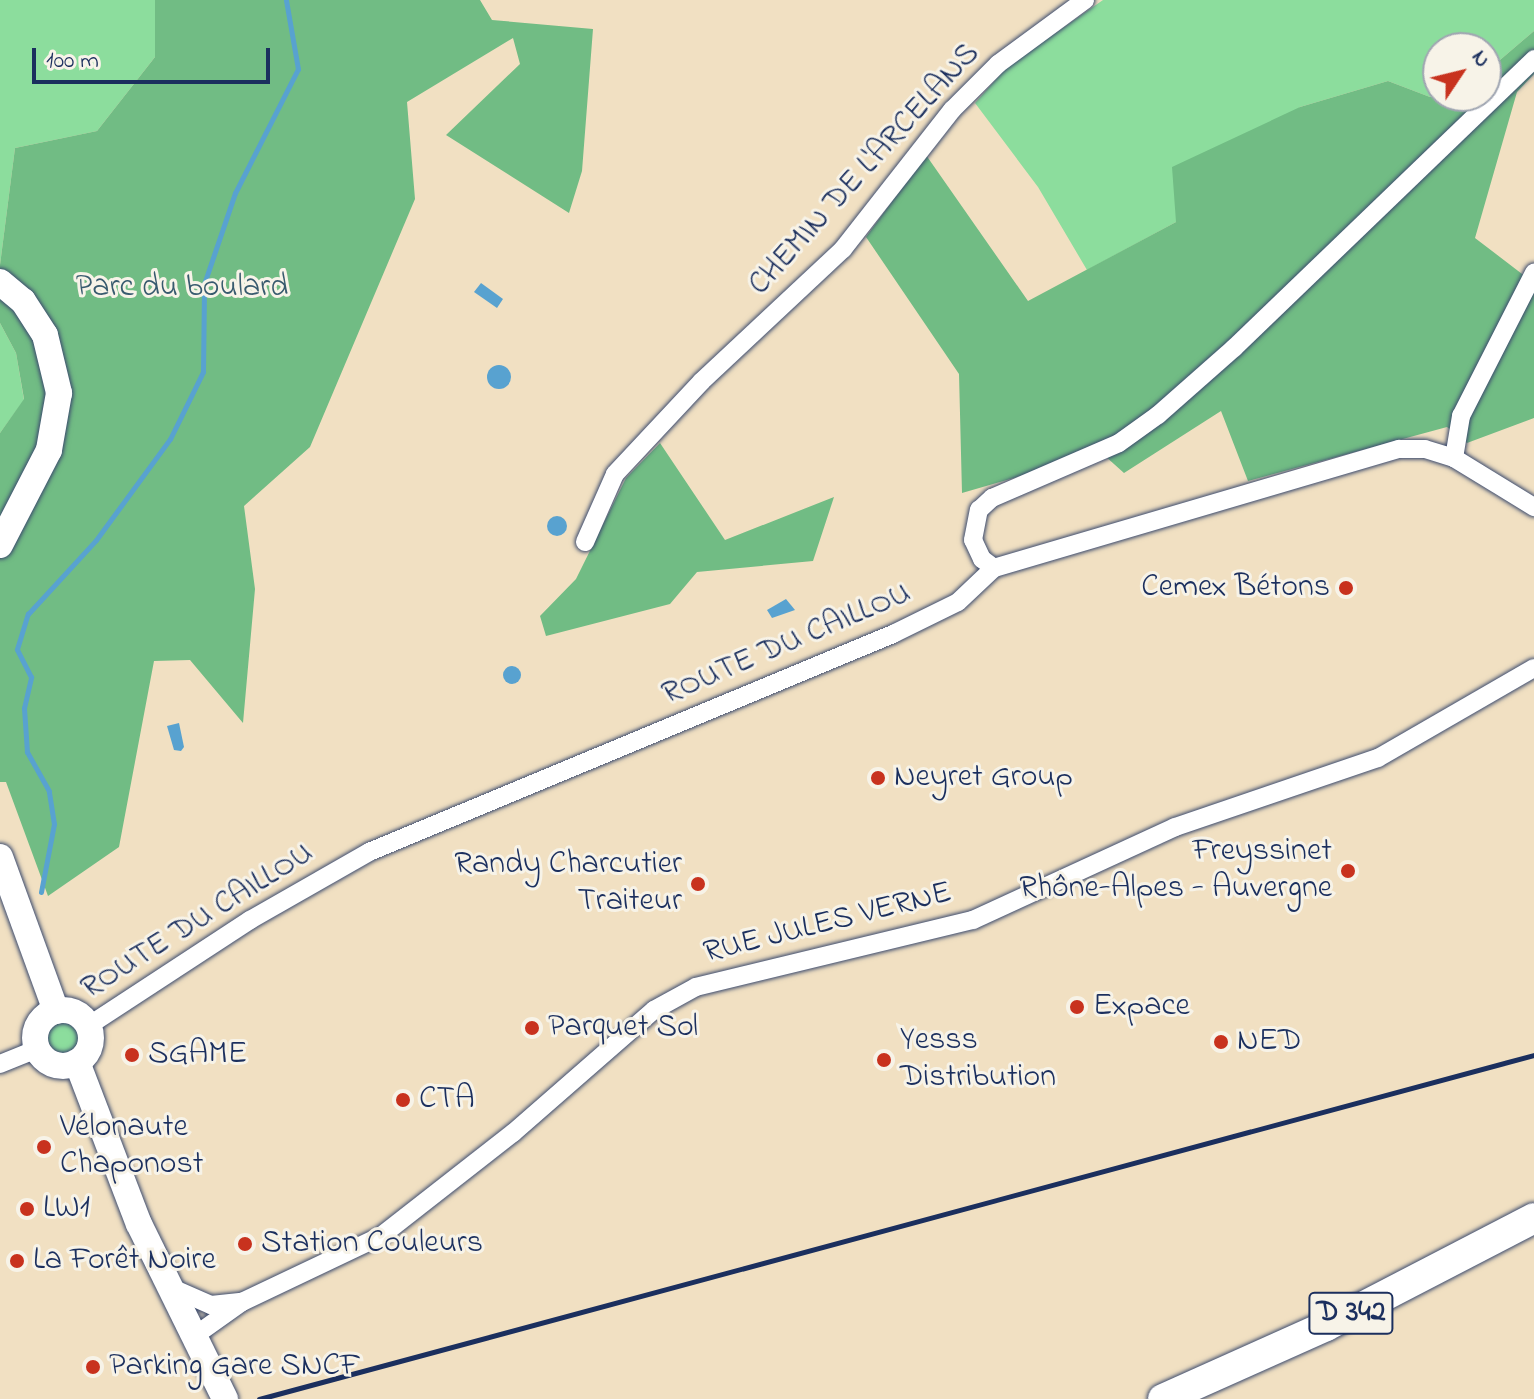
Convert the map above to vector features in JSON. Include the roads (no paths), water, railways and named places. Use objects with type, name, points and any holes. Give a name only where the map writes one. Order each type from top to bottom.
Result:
[{"type":"main road","points":[[0,282],[23,301],[45,335],[59,393],[49,450],[0,545]]},
{"type":"main road","points":[[0,857],[56,1011]]},
{"type":"main road","points":[[56,1011],[75,1013],[88,1026],[90,1042],[77,1062],[55,1065],[37,1049],[36,1030],[56,1011]]},
{"type":"main road","points":[[77,1062],[139,1224],[225,1399]]},
{"type":"main road","name":"D 342","points":[[1163,1399],[1326,1326],[1534,1218]]},
{"type":"main road","points":[[139,1224],[142,1252],[210,1399]]},
{"type":"main road","name":"D 342","points":[[1207,1399],[1331,1343],[1534,1237]]},
{"type":"street","name":"CHEMIN DE L'ARCELANS","points":[[585,542],[615,474],[702,381],[843,249],[952,110],[998,64],[1085,0]]},
{"type":"street","points":[[994,568],[982,559],[973,540],[979,510],[992,498],[1119,443],[1158,415],[1234,348],[1534,59]]},
{"type":"street","points":[[1454,458],[1461,416],[1534,273]]},
{"type":"street","name":"ROUTE DU CAILLOU","points":[[88,1026],[289,897],[369,852],[893,634],[958,602],[994,568],[1209,507],[1379,452],[1425,449],[1454,458],[1534,507]]},
{"type":"street","name":"RUE JULES VERNE","points":[[193,1337],[242,1302],[381,1236],[513,1133],[654,1010],[696,987],[973,920],[1175,827],[1378,758],[1534,668]]},
{"type":"street","points":[[0,1064],[37,1049]]},
{"type":"street","points":[[172,1288],[211,1305],[242,1302]]},
{"type":"water","points":[[481,283],[503,299],[497,308],[474,292]]},
{"type":"water","points":[[499,365],[508,368],[511,377],[508,386],[499,389],[490,386],[487,377],[490,368]]},
{"type":"water","points":[[557,516],[564,519],[567,526],[564,533],[557,536],[550,533],[547,526],[550,519]]},
{"type":"water","points":[[786,599],[795,610],[772,618],[767,610]]},
{"type":"water","points":[[512,666],[521,675],[512,684],[503,675]]},
{"type":"water","points":[[179,723],[184,747],[181,751],[174,750],[167,726]]},
{"type":"waterway","points":[[41,892],[54,824],[49,791],[27,752],[24,708],[31,677],[17,649],[28,614],[96,540],[170,439],[203,372],[204,284],[235,193],[298,69],[286,0]]},
{"type":"railway","points":[[259,1399],[1534,1055]]},
{"type":"place","name":"Cemex Bétons","points":[[1346,588]]},
{"type":"place","name":"Neyret Group","points":[[878,778]]},
{"type":"place","name":"Freyssinet Rhône-Alpes - Auvergne","points":[[1348,871]]},
{"type":"place","name":"Randy Charcutier Traiteur","points":[[698,884]]},
{"type":"place","name":"Expace","points":[[1077,1007]]},
{"type":"place","name":"Parquet Sol","points":[[532,1028]]},
{"type":"place","name":"NED","points":[[1221,1042]]},
{"type":"place","name":"SGAME","points":[[132,1055]]},
{"type":"place","name":"Yesss Distribution","points":[[884,1060]]},
{"type":"place","name":"CTA","points":[[403,1100]]},
{"type":"place","name":"Vélonaute Chaponost","points":[[44,1147]]},
{"type":"place","name":"LW1","points":[[27,1209]]},
{"type":"place","name":"Station Couleurs","points":[[245,1244]]},
{"type":"place","name":"La Forêt Noire","points":[[17,1261]]},
{"type":"place","name":"Parking Gare SNCF","points":[[93,1367]]},
{"type":"park label","name":"Parc du boulard","points":[[182,288]]}]
